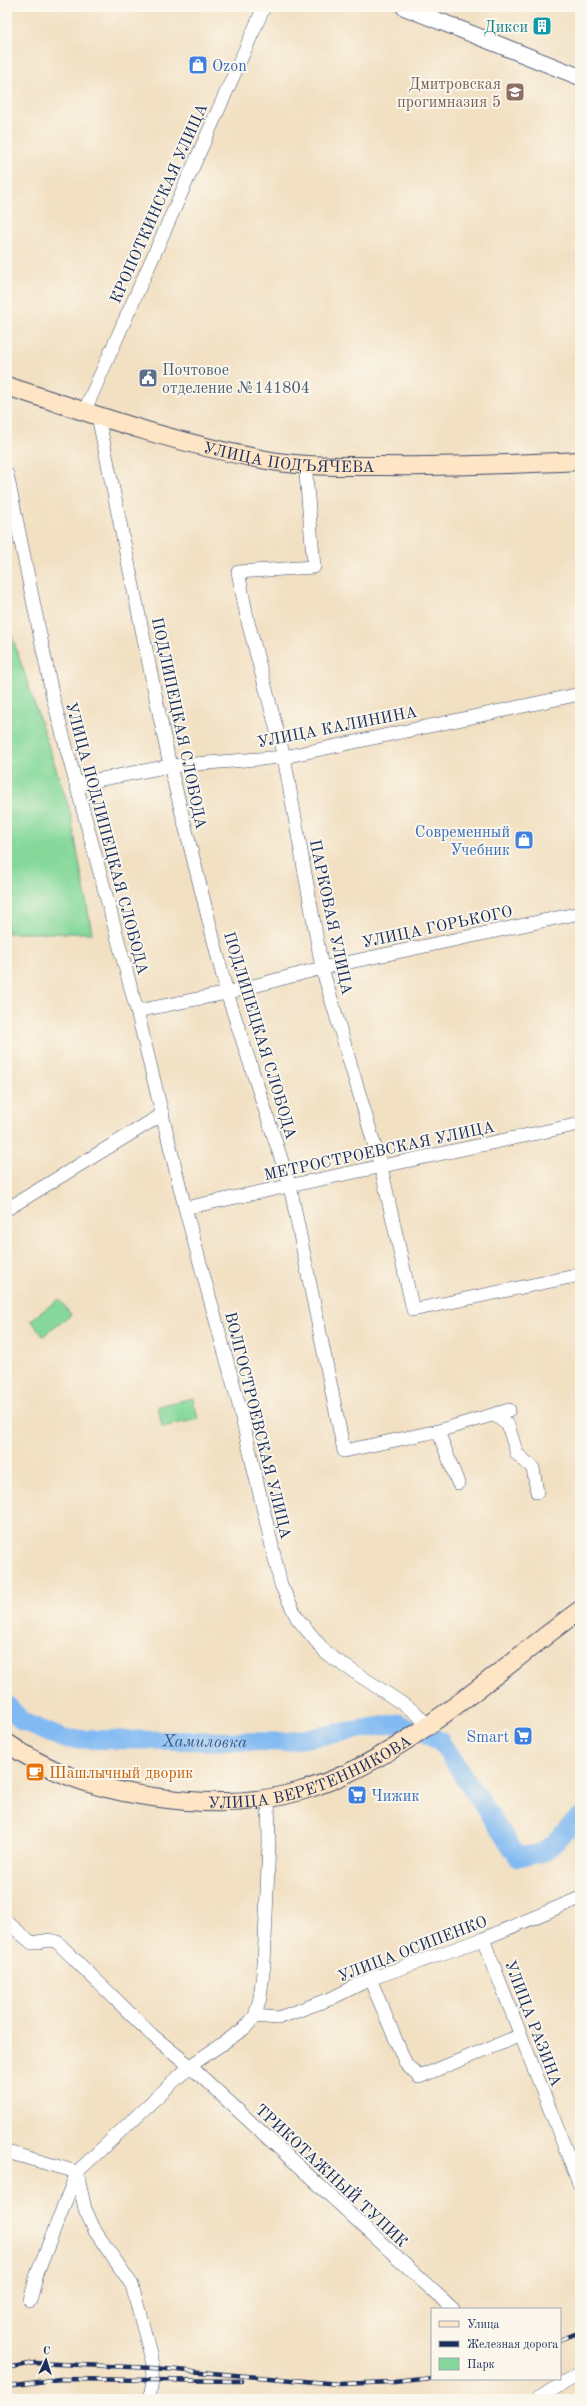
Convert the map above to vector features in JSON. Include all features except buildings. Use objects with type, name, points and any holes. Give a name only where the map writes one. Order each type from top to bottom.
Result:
[{"type":"main road","name":"УЛИЦА ПОДЪЯЧЕВА","points":[[7,386],[91,414],[190,444],[273,461],[345,466],[435,467],[580,461]]},
{"type":"main road","name":"УЛИЦА ВЕРЕТЕННИКОВА","points":[[7,1743],[47,1768],[102,1788],[184,1801],[226,1802],[268,1798],[297,1792],[332,1779],[364,1764],[428,1726],[580,1610]]},
{"type":"street","name":"КРОПОТКИНСКАЯ УЛИЦА","points":[[91,414],[264,7]]},
{"type":"street","points":[[404,7],[580,77]]},
{"type":"street","name":"ПОДЛИПЕЦКАЯ СЛОБОДА","points":[[91,414],[170,766],[227,993],[290,1186],[344,1451],[438,1431],[509,1410]]},
{"type":"street","name":"ПАРКОВАЯ УЛИЦА","points":[[305,464],[314,567],[238,572],[248,622],[284,756],[322,968],[381,1168],[413,1310],[580,1275]]},
{"type":"street","name":"УЛИЦА ПОДЛИПЕЦКАЯ СЛОБОДА","points":[[7,474],[53,698],[137,1011],[186,1208]]},
{"type":"street","name":"УЛИЦА КАЛИНИНА","points":[[76,784],[170,766],[284,756],[580,694]]},
{"type":"street","name":"УЛИЦА ГОРЬКОГО","points":[[137,1011],[227,993],[322,968],[580,913]]},
{"type":"street","points":[[7,1210],[163,1114]]},
{"type":"street","name":"МЕТРОСТРОЕВСКАЯ УЛИЦА","points":[[186,1208],[579,1128]]},
{"type":"street","name":"ВОЛГОСТРОЕВСКАЯ УЛИЦА","points":[[186,1208],[238,1401],[282,1585],[297,1618],[327,1654],[415,1712],[428,1726]]},
{"type":"street","points":[[496,1415],[508,1425],[517,1454],[533,1468],[537,1492]]},
{"type":"street","points":[[438,1431],[458,1483]]},
{"type":"street","points":[[30,2301],[40,2267],[77,2172],[190,2066],[245,2028],[255,2016],[260,1998],[264,1964],[269,1842],[268,1798]]},
{"type":"street","name":"УЛИЦА ОСИПЕНКО","points":[[255,2016],[278,2018],[330,1999],[370,1979],[483,1939],[580,1898]]},
{"type":"street","name":"ТРИКОТАЖНЫЙ ТУПИК","points":[[7,1922],[32,1943],[44,1943],[50,1940],[57,1942],[152,2035],[190,2066],[452,2308]]},
{"type":"street","name":"УЛИЦА РАЗИНА","points":[[483,1939],[580,2186]]},
{"type":"street","points":[[370,1979],[406,2064],[419,2077],[521,2035]]},
{"type":"street","points":[[7,2152],[77,2172]]},
{"type":"street","points":[[77,2172],[85,2209],[95,2231],[132,2285],[154,2368],[149,2399]]},
{"type":"street","points":[[536,2399],[580,2374]]},
{"type":"green space","points":[[7,621],[70,811],[92,933],[7,933]]},
{"type":"green space","points":[[59,1299],[71,1315],[43,1336],[31,1320]]},
{"type":"green space","points":[[193,1398],[198,1419],[162,1427],[158,1406]]},
{"type":"waterway","name":"Хамиловка","points":[[7,1705],[23,1722],[64,1739],[284,1742],[398,1723],[409,1728]]},
{"type":"waterway","name":"Хамиловка","points":[[429,1736],[440,1741],[518,1857],[540,1853],[548,1849],[580,1817]]},
{"type":"railway","points":[[561,2340],[580,2332]]},
{"type":"railway","points":[[7,2368],[34,2363],[154,2368],[339,2384],[394,2382],[431,2378]]},
{"type":"railway","points":[[7,2386],[60,2379],[242,2381]]},
{"type":"place","name":"Дикси","points":[[542,26]]},
{"type":"place","name":"Ozon","points":[[198,65]]},
{"type":"place","name":"Дмитровская прогимназия 5","points":[[515,92]]},
{"type":"place","name":"Почтовое отделение №141804","points":[[148,378]]},
{"type":"place","name":"Современный Учебник","points":[[524,840]]},
{"type":"place","name":"Smart","points":[[523,1736]]},
{"type":"place","name":"Шашлычный дворик","points":[[35,1772]]},
{"type":"place","name":"Чижик","points":[[357,1795]]}]
